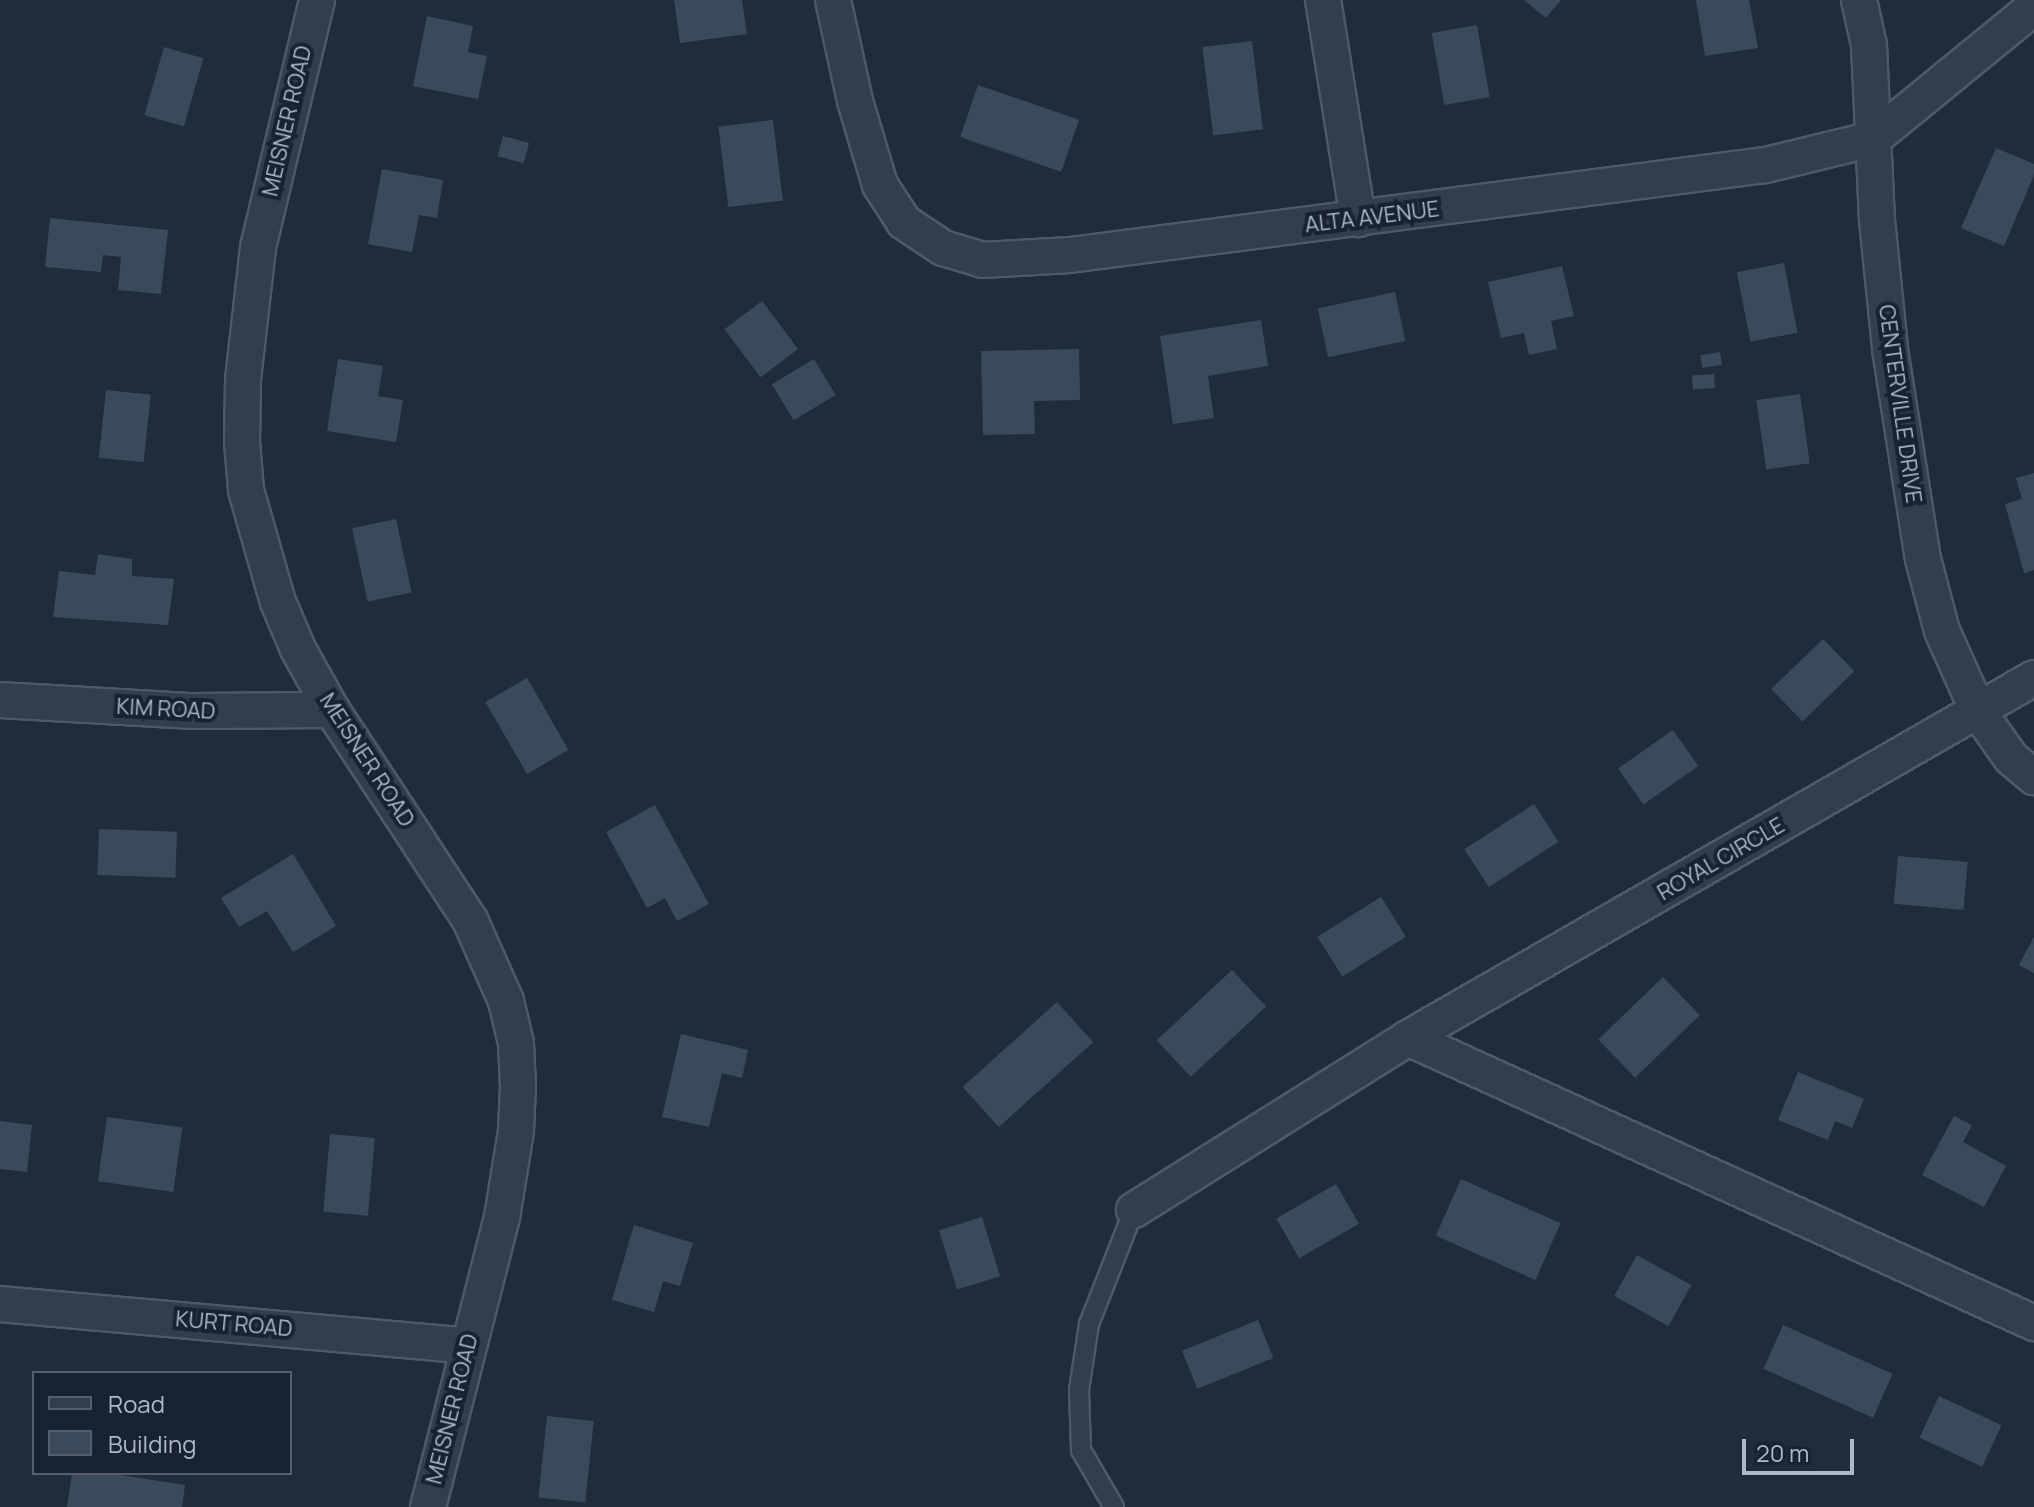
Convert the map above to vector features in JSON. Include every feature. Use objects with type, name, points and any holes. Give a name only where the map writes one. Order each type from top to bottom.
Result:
[{"type":"street","name":"MEISNER ROAD","points":[[317,0],[258,248],[243,380],[242,442],[246,490],[278,602],[298,649],[332,710],[470,920],[501,989],[516,1043],[518,1087],[502,1217],[428,1507]]},
{"type":"street","name":"ALTA AVENUE","points":[[833,0],[855,101],[880,185],[904,222],[943,248],[983,260],[1070,255],[1766,165],[1873,139],[2034,7]]},
{"type":"street","points":[[1323,0],[1358,219]]},
{"type":"street","name":"CENTERVILLE DRIVE","points":[[1859,0],[1869,45],[1873,139],[1890,349],[1923,559],[1942,631],[1978,711],[2011,758],[2034,777]]},
{"type":"street","name":"ROYAL CIRCLE","points":[[1134,1210],[1408,1038],[2034,678]]},
{"type":"street","name":"KIM ROAD","points":[[0,700],[193,711],[332,710]]},
{"type":"street","points":[[1408,1038],[2034,1323]]},
{"type":"street","name":"KURT ROAD","points":[[0,1304],[468,1346]]},
{"type":"lane","points":[[1114,1507],[1081,1450],[1079,1390],[1089,1324],[1134,1210]]},
{"type":"building","points":[[674,0],[742,0],[747,34],[680,43]]},
{"type":"building","points":[[1524,0],[1561,0],[1546,18]]},
{"type":"building","points":[[1696,0],[1749,0],[1758,48],[1705,56]]},
{"type":"building","points":[[427,16],[473,26],[468,52],[487,56],[478,99],[413,86]]},
{"type":"building","points":[[1477,25],[1490,97],[1444,105],[1432,33]]},
{"type":"building","points":[[1252,41],[1263,129],[1213,135],[1202,47]]},
{"type":"building","points":[[164,47],[203,58],[184,127],[144,115]]},
{"type":"building","points":[[978,85],[1079,120],[1061,172],[960,137]]},
{"type":"building","points":[[773,120],[783,200],[728,207],[718,127]]},
{"type":"building","points":[[503,136],[529,143],[524,163],[498,156]]},
{"type":"building","points":[[1996,148],[2034,164],[2034,175],[2004,246],[1961,228]]},
{"type":"building","points":[[382,169],[443,180],[437,218],[419,215],[412,252],[368,244]]},
{"type":"building","points":[[50,218],[168,230],[161,294],[118,290],[121,257],[103,255],[101,272],[45,267]]},
{"type":"building","points":[[1784,263],[1798,333],[1750,342],[1737,272]]},
{"type":"building","points":[[1562,266],[1574,316],[1551,321],[1557,349],[1529,355],[1524,333],[1501,338],[1488,282]]},
{"type":"building","points":[[1395,292],[1405,341],[1328,357],[1318,308]]},
{"type":"building","points":[[762,301],[798,349],[761,377],[724,329]]},
{"type":"building","points":[[1261,320],[1268,366],[1208,376],[1214,418],[1173,424],[1160,336]]},
{"type":"building","points":[[1079,349],[1080,400],[1034,401],[1035,434],[983,435],[981,351]]},
{"type":"building","points":[[1720,352],[1722,365],[1702,368],[1700,355]]},
{"type":"building","points":[[338,359],[383,366],[378,396],[403,400],[396,442],[327,431]]},
{"type":"building","points":[[814,359],[836,395],[794,420],[772,384]]},
{"type":"building","points":[[1714,374],[1715,388],[1693,390],[1692,376]]},
{"type":"building","points":[[106,390],[151,395],[144,462],[99,458]]},
{"type":"building","points":[[1800,394],[1810,463],[1766,469],[1756,400]]},
{"type":"building","points":[[2034,473],[2034,570],[2024,573],[2005,504],[2022,499],[2016,478]]},
{"type":"building","points":[[396,519],[412,592],[368,602],[352,528]]},
{"type":"building","points":[[98,554],[132,559],[132,576],[174,579],[168,625],[53,617],[59,571],[95,575]]},
{"type":"building","points":[[1823,639],[1854,671],[1802,721],[1771,689]]},
{"type":"building","points":[[527,678],[568,750],[527,774],[485,702]]},
{"type":"building","points":[[1673,730],[1698,766],[1643,804],[1618,768]]},
{"type":"building","points":[[1534,804],[1559,842],[1489,887],[1464,849]]},
{"type":"building","points":[[655,805],[709,904],[677,921],[665,898],[647,908],[606,832]]},
{"type":"building","points":[[99,829],[177,832],[175,878],[97,875]]},
{"type":"building","points":[[293,854],[336,926],[293,952],[267,911],[239,927],[221,898]]},
{"type":"building","points":[[1898,856],[1968,862],[1964,910],[1894,904]]},
{"type":"building","points":[[1381,897],[1406,937],[1342,977],[1317,937]]},
{"type":"building","points":[[2034,937],[2034,973],[2019,965]]},
{"type":"building","points":[[1232,970],[1266,1007],[1191,1077],[1157,1040]]},
{"type":"building","points":[[1663,977],[1700,1015],[1635,1078],[1598,1040]]},
{"type":"building","points":[[1057,1002],[1093,1042],[999,1127],[963,1087]]},
{"type":"building","points":[[681,1034],[748,1050],[742,1078],[722,1073],[709,1127],[662,1117]]},
{"type":"building","points":[[1798,1072],[1864,1099],[1852,1128],[1835,1121],[1828,1140],[1778,1120]]},
{"type":"building","points":[[1954,1116],[1972,1125],[1963,1142],[2006,1166],[1984,1207],[1922,1175]]},
{"type":"building","points":[[107,1117],[182,1128],[173,1192],[98,1181]]},
{"type":"building","points":[[0,1121],[32,1125],[27,1172],[0,1169]]},
{"type":"building","points":[[330,1134],[375,1138],[368,1216],[323,1212]]},
{"type":"building","points":[[1461,1179],[1561,1223],[1535,1280],[1436,1236]]},
{"type":"building","points":[[1336,1184],[1359,1224],[1299,1258],[1276,1218]]},
{"type":"building","points":[[982,1217],[1000,1276],[957,1289],[939,1230]]},
{"type":"building","points":[[634,1225],[693,1243],[680,1286],[663,1281],[654,1312],[612,1300]]},
{"type":"building","points":[[1637,1255],[1691,1285],[1668,1326],[1614,1296]]},
{"type":"building","points":[[1258,1320],[1273,1358],[1197,1389],[1182,1351]]},
{"type":"building","points":[[1783,1325],[1893,1374],[1873,1418],[1763,1369]]},
{"type":"building","points":[[1939,1396],[2002,1425],[1982,1467],[1920,1438]]},
{"type":"building","points":[[547,1416],[594,1421],[585,1502],[538,1498]]},
{"type":"building","points":[[72,1475],[120,1475],[185,1485],[182,1507],[67,1507]]}]
